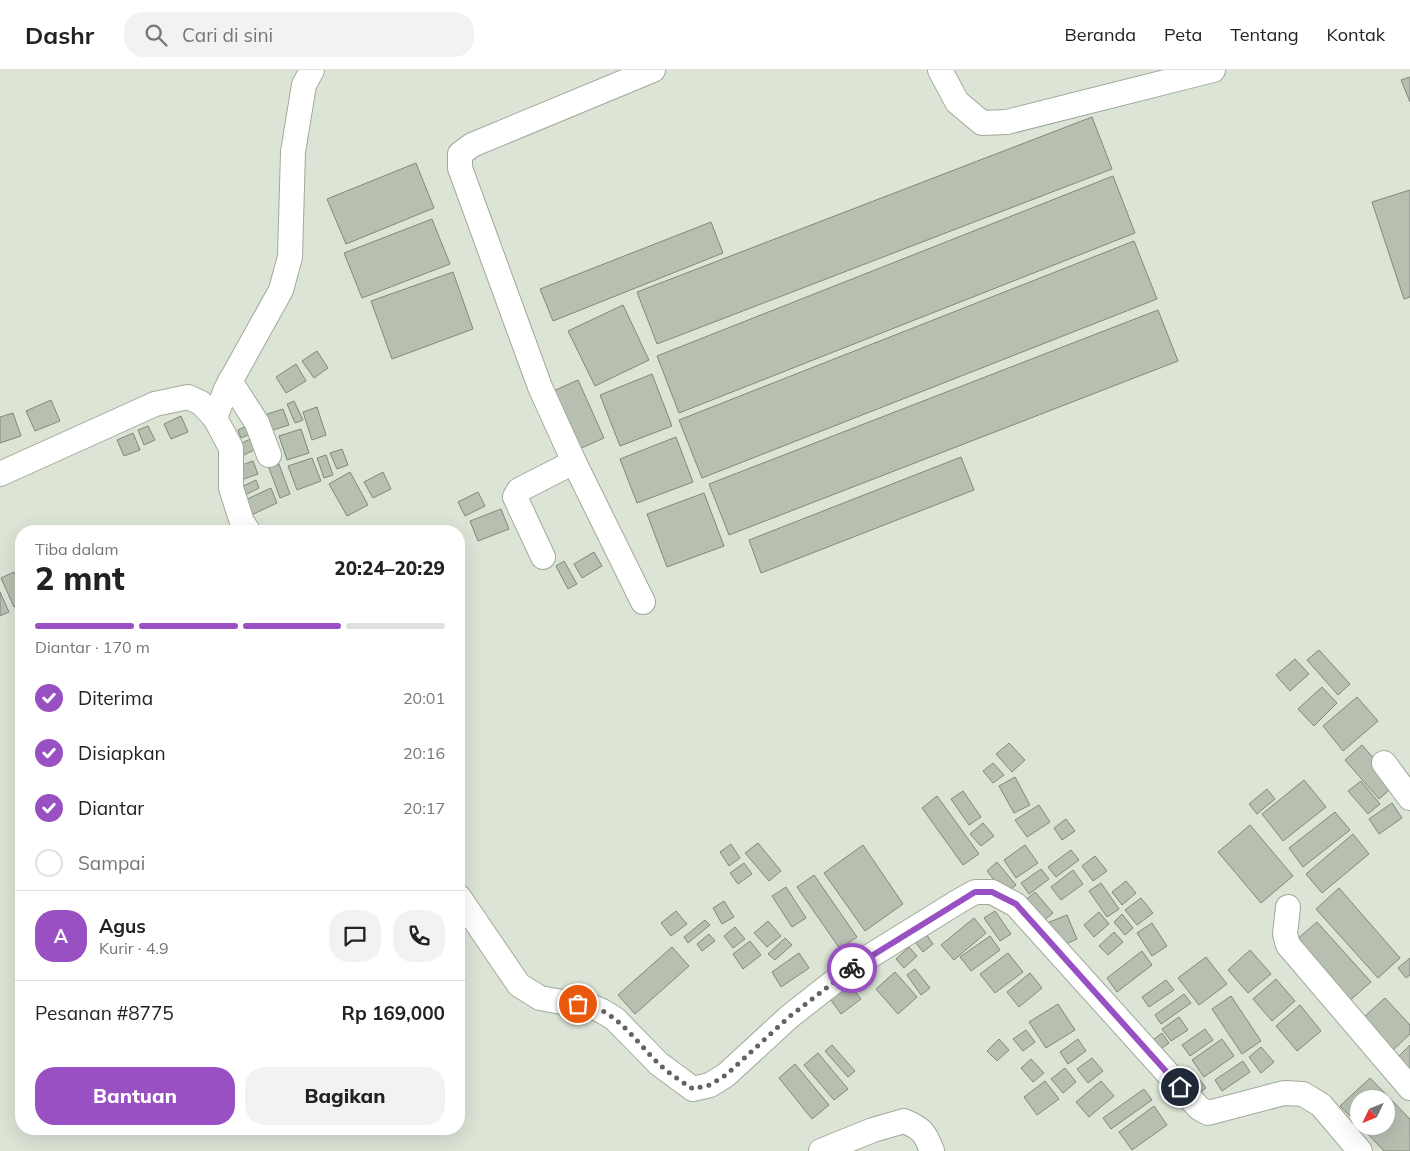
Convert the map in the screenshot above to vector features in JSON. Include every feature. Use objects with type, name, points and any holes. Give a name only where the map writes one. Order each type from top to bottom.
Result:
[{"type":"street","points":[[215,418],[230,381],[281,290],[290,257],[292,152],[304,85],[312,70]]},
{"type":"street","points":[[643,602],[574,462],[540,387],[460,168],[460,154],[472,145],[653,70]]},
{"type":"street","points":[[940,70],[957,102],[982,124],[1007,122],[1212,70]]},
{"type":"street","points":[[230,381],[257,423],[268,454]]},
{"type":"street","points":[[0,474],[155,404],[188,397],[201,402],[215,418],[231,448],[231,488],[244,525]]},
{"type":"street","points":[[543,557],[515,497],[519,490],[574,462]]},
{"type":"street","points":[[1384,764],[1410,798]]},
{"type":"street","points":[[465,907],[519,985],[540,998],[588,1005],[602,1011],[620,1024],[659,1064],[693,1089],[710,1085],[726,1075],[789,1017],[884,946],[975,892],[992,892],[1016,904],[1199,1108],[1208,1113],[1284,1093],[1303,1094],[1321,1105],[1360,1151]]},
{"type":"street","points":[[1288,907],[1286,934],[1288,945],[1410,1088]]},
{"type":"street","points":[[821,1151],[873,1130],[904,1121],[920,1128],[928,1139],[932,1151]]},
{"type":"building","points":[[1410,77],[1410,102],[1401,80]]},
{"type":"building","points":[[1092,117],[1112,169],[657,344],[637,292]]},
{"type":"building","points":[[416,163],[434,208],[346,244],[327,199]]},
{"type":"building","points":[[1113,176],[1135,233],[679,413],[657,356]]},
{"type":"building","points":[[1410,190],[1410,297],[1404,299],[1372,202]]},
{"type":"building","points":[[432,219],[450,264],[362,298],[344,253]]},
{"type":"building","points":[[711,222],[723,253],[553,321],[540,289]]},
{"type":"building","points":[[1134,241],[1157,299],[702,478],[679,420]]},
{"type":"building","points":[[453,272],[473,329],[392,359],[371,301]]},
{"type":"building","points":[[623,305],[649,360],[595,386],[568,331]]},
{"type":"building","points":[[1158,310],[1178,361],[729,535],[709,484]]},
{"type":"building","points":[[317,351],[328,368],[314,378],[302,361]]},
{"type":"building","points":[[296,364],[306,381],[286,393],[276,377]]},
{"type":"building","points":[[652,374],[672,426],[620,446],[600,395]]},
{"type":"building","points":[[578,380],[604,438],[577,450],[551,392]]},
{"type":"building","points":[[51,400],[60,421],[35,431],[26,411]]},
{"type":"building","points":[[294,401],[303,420],[295,423],[287,404]]},
{"type":"building","points":[[317,407],[326,435],[312,440],[303,412]]},
{"type":"building","points":[[283,409],[289,425],[267,432],[261,416]]},
{"type":"building","points":[[13,413],[21,436],[0,443],[0,417]]},
{"type":"building","points":[[181,416],[188,432],[171,439],[164,424]]},
{"type":"building","points":[[251,424],[255,432],[241,438],[238,430]]},
{"type":"building","points":[[148,426],[155,440],[144,445],[138,430]]},
{"type":"building","points":[[301,429],[309,453],[287,460],[279,436]]},
{"type":"building","points":[[133,433],[140,450],[124,456],[117,440]]},
{"type":"building","points":[[255,437],[260,447],[240,457],[235,446]]},
{"type":"building","points":[[676,437],[693,482],[637,503],[620,459]]},
{"type":"building","points":[[342,449],[348,465],[337,469],[330,453]]},
{"type":"building","points":[[326,455],[333,475],[324,478],[317,458]]},
{"type":"building","points":[[961,457],[974,490],[761,573],[749,540]]},
{"type":"building","points":[[312,458],[321,481],[297,490],[288,466]]},
{"type":"building","points":[[253,461],[258,474],[241,480],[236,467]]},
{"type":"building","points":[[279,464],[290,494],[280,498],[269,468]]},
{"type":"building","points":[[350,472],[368,505],[347,516],[329,484]]},
{"type":"building","points":[[383,472],[391,489],[373,498],[364,482]]},
{"type":"building","points":[[256,480],[259,488],[243,496],[239,488]]},
{"type":"building","points":[[271,488],[277,503],[249,516],[243,501]]},
{"type":"building","points":[[478,492],[485,506],[465,516],[458,502]]},
{"type":"building","points":[[704,493],[724,546],[667,567],[647,514]]},
{"type":"building","points":[[501,509],[509,529],[478,541],[470,521]]},
{"type":"building","points":[[594,552],[602,566],[582,578],[574,564]]},
{"type":"building","points":[[564,561],[577,584],[568,589],[556,566]]},
{"type":"building","points":[[14,572],[15,574],[14,607],[1,578]]},
{"type":"building","points":[[0,592],[9,612],[0,616]]},
{"type":"building","points":[[1319,650],[1350,684],[1338,695],[1307,660]]},
{"type":"building","points":[[1295,659],[1309,674],[1290,691],[1276,675]]},
{"type":"building","points":[[1322,687],[1337,703],[1314,726],[1298,709]]},
{"type":"building","points":[[1357,697],[1378,721],[1343,751],[1323,726]]},
{"type":"building","points":[[1009,743],[1025,760],[1012,772],[996,754]]},
{"type":"building","points":[[1362,745],[1396,784],[1379,799],[1345,760]]},
{"type":"building","points":[[993,763],[1004,775],[993,783],[983,771]]},
{"type":"building","points":[[1015,777],[1030,805],[1014,813],[999,786]]},
{"type":"building","points":[[1304,780],[1326,807],[1283,841],[1262,814]]},
{"type":"building","points":[[1361,781],[1380,804],[1368,814],[1348,791]]},
{"type":"building","points":[[1267,789],[1275,799],[1257,814],[1249,804]]},
{"type":"building","points":[[963,791],[981,817],[969,825],[951,799]]},
{"type":"building","points":[[937,796],[979,854],[963,865],[922,808]]},
{"type":"building","points":[[1392,803],[1402,818],[1379,834],[1369,819]]},
{"type":"building","points":[[1039,805],[1050,822],[1027,837],[1015,820]]},
{"type":"building","points":[[1335,812],[1350,830],[1303,867],[1289,848]]},
{"type":"building","points":[[1066,819],[1075,831],[1062,840],[1054,828]]},
{"type":"building","points":[[983,823],[994,836],[981,846],[970,834]]},
{"type":"building","points":[[1250,825],[1293,876],[1261,903],[1218,852]]},
{"type":"building","points":[[1353,834],[1369,854],[1322,893],[1306,874]]},
{"type":"building","points":[[758,843],[781,871],[769,881],[745,853]]},
{"type":"building","points":[[731,844],[740,858],[729,866],[720,852]]},
{"type":"building","points":[[863,845],[903,904],[865,931],[824,873]]},
{"type":"building","points":[[1025,845],[1038,863],[1016,878],[1004,860]]},
{"type":"building","points":[[1071,850],[1079,860],[1056,877],[1048,867]]},
{"type":"building","points":[[1095,856],[1107,871],[1093,881],[1082,866]]},
{"type":"building","points":[[997,862],[1016,885],[1005,894],[987,871]]},
{"type":"building","points":[[744,863],[752,874],[738,884],[730,873]]},
{"type":"building","points":[[1041,869],[1049,879],[1029,894],[1021,883]]},
{"type":"building","points":[[1073,870],[1083,884],[1061,900],[1051,887]]},
{"type":"building","points":[[814,875],[857,937],[840,949],[797,887]]},
{"type":"building","points":[[1126,881],[1136,893],[1122,905],[1112,892]]},
{"type":"building","points":[[1101,883],[1119,909],[1107,917],[1089,891]]},
{"type":"building","points":[[786,887],[806,918],[792,927],[772,896]]},
{"type":"building","points":[[1339,888],[1400,958],[1378,978],[1316,909]]},
{"type":"building","points":[[1035,892],[1053,913],[1038,925],[1021,904]]},
{"type":"building","points":[[1141,898],[1153,913],[1137,925],[1125,910]]},
{"type":"building","points":[[724,901],[734,917],[722,924],[713,908]]},
{"type":"building","points":[[676,911],[687,924],[671,936],[661,923]]},
{"type":"building","points":[[995,911],[1011,934],[1000,941],[984,918]]},
{"type":"building","points":[[1099,912],[1109,924],[1094,937],[1084,925]]},
{"type":"building","points":[[1122,914],[1133,928],[1125,935],[1114,922]]},
{"type":"building","points":[[1067,915],[1077,939],[1057,948],[1047,923]]},
{"type":"building","points":[[974,918],[986,933],[954,960],[941,945]]},
{"type":"building","points":[[705,920],[710,925],[688,943],[684,937]]},
{"type":"building","points":[[768,921],[781,936],[767,947],[754,933]]},
{"type":"building","points":[[1317,922],[1371,982],[1348,1002],[1295,941]]},
{"type":"building","points":[[1152,923],[1167,946],[1152,956],[1137,933]]},
{"type":"building","points":[[735,927],[745,939],[733,948],[724,936]]},
{"type":"building","points":[[1114,932],[1123,942],[1108,955],[1099,946]]},
{"type":"building","points":[[709,934],[715,941],[702,951],[697,944]]},
{"type":"building","points":[[926,934],[933,944],[923,952],[915,942]]},
{"type":"building","points":[[990,936],[1000,950],[971,971],[960,957]]},
{"type":"building","points":[[785,938],[792,945],[775,960],[768,954]]},
{"type":"building","points":[[750,941],[761,955],[743,969],[733,954]]},
{"type":"building","points":[[672,947],[689,966],[635,1014],[618,995]]},
{"type":"building","points":[[909,947],[917,956],[904,968],[896,959]]},
{"type":"building","points":[[1250,950],[1271,974],[1248,993],[1228,970]]},
{"type":"building","points":[[1142,951],[1152,965],[1117,992],[1107,978]]},
{"type":"building","points":[[799,953],[809,968],[781,987],[772,972]]},
{"type":"building","points":[[1008,953],[1023,972],[995,993],[980,974]]},
{"type":"building","points":[[1206,957],[1227,984],[1199,1005],[1178,978]]},
{"type":"building","points":[[1410,958],[1410,975],[1406,978],[1398,968]]},
{"type":"building","points":[[915,969],[930,988],[921,995],[907,975]]},
{"type":"building","points":[[895,972],[917,997],[898,1014],[876,989]]},
{"type":"building","points":[[1030,973],[1042,988],[1019,1007],[1007,992]]},
{"type":"building","points":[[1276,979],[1295,1001],[1272,1021],[1253,999]]},
{"type":"building","points":[[1166,980],[1174,990],[1149,1007],[1142,997]]},
{"type":"building","points":[[848,982],[861,999],[841,1014],[828,996]]},
{"type":"building","points":[[1184,994],[1191,1003],[1161,1024],[1155,1015]]},
{"type":"building","points":[[1231,996],[1261,1041],[1242,1054],[1212,1009]]},
{"type":"building","points":[[1385,998],[1410,1025],[1410,1034],[1393,1050],[1363,1018]]},
{"type":"building","points":[[1058,1004],[1075,1030],[1046,1048],[1029,1022]]},
{"type":"building","points":[[1300,1005],[1321,1031],[1297,1051],[1276,1026]]},
{"type":"building","points":[[1179,1017],[1188,1030],[1171,1041],[1162,1029]]},
{"type":"building","points":[[1205,1029],[1213,1040],[1190,1056],[1182,1045]]},
{"type":"building","points":[[1026,1030],[1035,1042],[1023,1051],[1013,1039]]},
{"type":"building","points":[[1162,1033],[1169,1043],[1152,1055],[1145,1046]]},
{"type":"building","points":[[999,1039],[1009,1050],[997,1061],[987,1051]]},
{"type":"building","points":[[1078,1039],[1086,1051],[1068,1064],[1060,1052]]},
{"type":"building","points":[[1222,1039],[1234,1056],[1204,1077],[1192,1060]]},
{"type":"building","points":[[832,1045],[855,1071],[848,1077],[825,1051]]},
{"type":"building","points":[[1410,1045],[1410,1071],[1397,1058]]},
{"type":"building","points":[[1261,1047],[1274,1062],[1261,1073],[1249,1057]]},
{"type":"building","points":[[818,1053],[848,1089],[834,1100],[804,1065]]},
{"type":"building","points":[[1092,1058],[1103,1071],[1088,1083],[1077,1069]]},
{"type":"building","points":[[1031,1059],[1044,1073],[1033,1082],[1021,1068]]},
{"type":"building","points":[[1243,1061],[1250,1072],[1222,1091],[1215,1080]]},
{"type":"building","points":[[795,1064],[829,1105],[812,1119],[779,1078]]},
{"type":"building","points":[[1065,1068],[1076,1082],[1063,1093],[1051,1079]]},
{"type":"building","points":[[1192,1070],[1206,1088],[1194,1097],[1180,1079]]},
{"type":"building","points":[[1370,1078],[1382,1090],[1357,1090]]},
{"type":"building","points":[[1045,1081],[1059,1099],[1037,1115],[1024,1097]]},
{"type":"building","points":[[1101,1081],[1114,1096],[1089,1117],[1076,1102]]},
{"type":"building","points":[[1144,1089],[1152,1100],[1111,1129],[1103,1118]]},
{"type":"building","points":[[1350,1097],[1350,1116],[1340,1106]]},
{"type":"building","points":[[1395,1104],[1410,1119],[1410,1151],[1384,1151],[1369,1135],[1395,1135]]},
{"type":"building","points":[[1154,1106],[1167,1125],[1132,1150],[1119,1132]]},
{"type":"way so far","points":[[578,1004],[588,1005],[615,1019],[659,1064],[693,1089],[710,1085],[726,1075],[789,1017],[852,968]]},
{"type":"route","points":[[852,968],[892,941],[975,892],[992,892],[1016,904],[1180,1087]]}]
